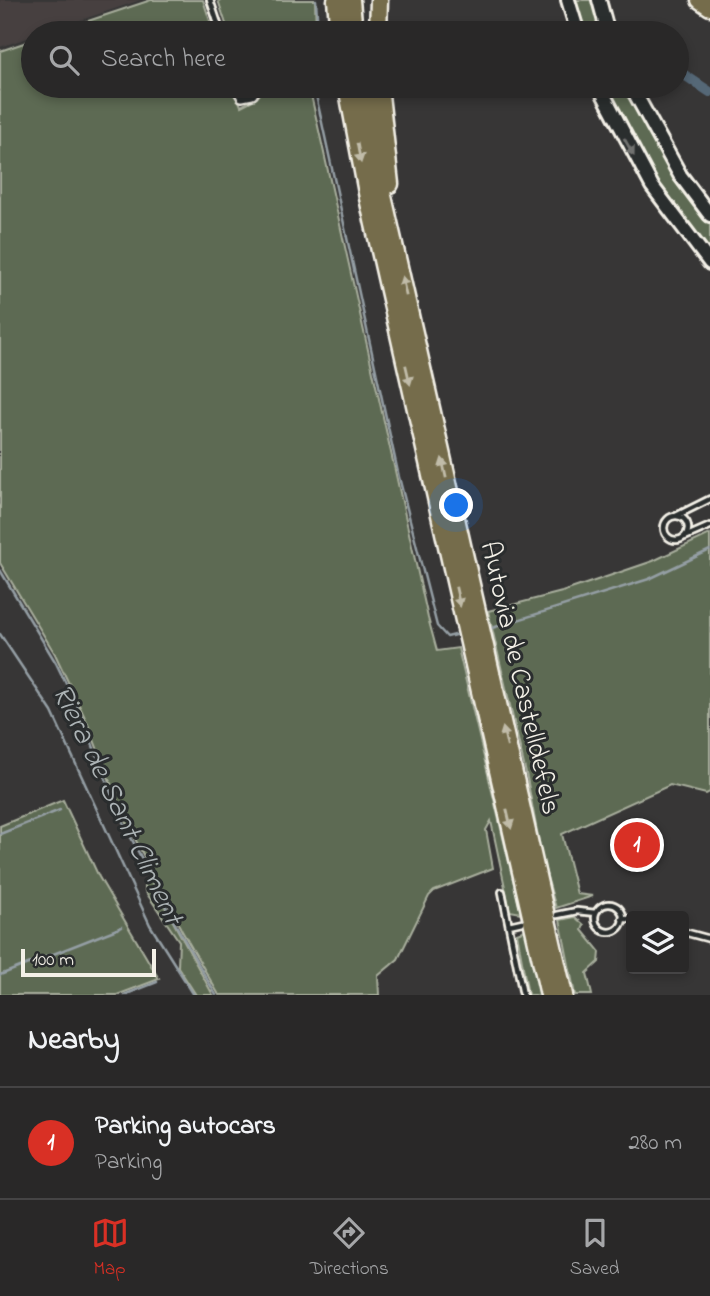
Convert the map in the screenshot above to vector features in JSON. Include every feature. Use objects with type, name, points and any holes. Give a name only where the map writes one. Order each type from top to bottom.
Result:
[{"type":"highway","points":[[337,0],[339,21]]},
{"type":"highway","points":[[351,0],[353,21]]},
{"type":"highway","points":[[378,21],[379,0]]},
{"type":"highway","points":[[699,0],[710,7]]},
{"type":"highway","name":"Autovia de Castelldefels","points":[[349,98],[368,198],[549,995]]},
{"type":"highway","name":"Autovia de Castelldefels","points":[[365,98],[564,995]]},
{"type":"highway","points":[[380,98],[398,256]]},
{"type":"street","points":[[568,0],[574,21]]},
{"type":"street","points":[[599,0],[605,21]]},
{"type":"street","points":[[604,98],[652,186],[710,263]]},
{"type":"street","points":[[638,98],[680,175],[710,215]]},
{"type":"lane","points":[[210,0],[217,21]]},
{"type":"lane","points":[[710,499],[667,520],[664,531],[671,539],[681,539],[710,526]]},
{"type":"lane","points":[[676,516],[684,519],[688,525],[687,533],[681,539]]},
{"type":"lane","points":[[502,892],[523,995]]},
{"type":"lane","points":[[612,904],[621,911],[622,919],[616,930],[604,930],[596,922],[596,914],[603,905],[612,904]]},
{"type":"lane","points":[[557,915],[577,911],[596,914]]},
{"type":"lane","points":[[509,925],[522,922]]},
{"type":"lane","points":[[689,933],[710,939]]},
{"type":"shaded area","points":[[0,0],[141,0],[78,21],[21,21],[21,40],[0,47]]},
{"type":"green space","points":[[151,0],[203,0],[210,21],[88,21]]},
{"type":"green space","points":[[218,0],[315,0],[316,21],[225,21]]},
{"type":"green space","points":[[574,0],[595,0],[602,21],[581,21]]},
{"type":"green space","points":[[21,44],[21,98],[238,98],[241,106],[257,98],[312,98],[428,618],[437,651],[458,648],[521,913],[510,911],[491,821],[486,830],[493,868],[434,891],[429,896],[398,959],[378,976],[379,995],[219,995],[182,931],[123,815],[87,722],[55,654],[0,563],[0,51]]},
{"type":"green space","points":[[611,98],[631,98],[641,119],[683,187],[710,224],[710,254],[664,196]]},
{"type":"green space","points":[[710,534],[710,792],[706,794],[670,785],[562,834],[577,894],[593,896],[556,908],[543,863],[527,778],[488,611],[562,592],[653,561]]},
{"type":"green space","points":[[63,800],[99,877],[159,979],[117,995],[0,995],[0,826]]},
{"type":"green space","points":[[145,881],[151,881],[213,995],[196,995],[178,967],[179,941],[145,891]]},
{"type":"green space","points":[[575,917],[584,925],[582,930],[600,952],[599,962],[587,973],[592,995],[575,995],[560,920]]},
{"type":"green space","points":[[525,930],[540,995],[528,995],[517,933]]},
{"type":"waterway","points":[[316,0],[317,21]]},
{"type":"waterway","points":[[689,78],[710,92]]},
{"type":"waterway","points":[[317,98],[399,477],[437,626],[447,637],[455,635]]},
{"type":"waterway","points":[[492,628],[649,579],[710,550]]},
{"type":"waterway","points":[[0,570],[56,663],[82,717],[119,814],[173,920],[216,995]]},
{"type":"waterway","name":"Riera de Sant Climent","points":[[0,634],[52,712],[150,925],[194,995]]},
{"type":"waterway","points":[[0,834],[60,810]]},
{"type":"waterway","points":[[0,975],[122,927]]},
{"type":"waterway","points":[[124,995],[157,982]]},
{"type":"place","name":"Parking autocars","points":[[637,845]]}]
